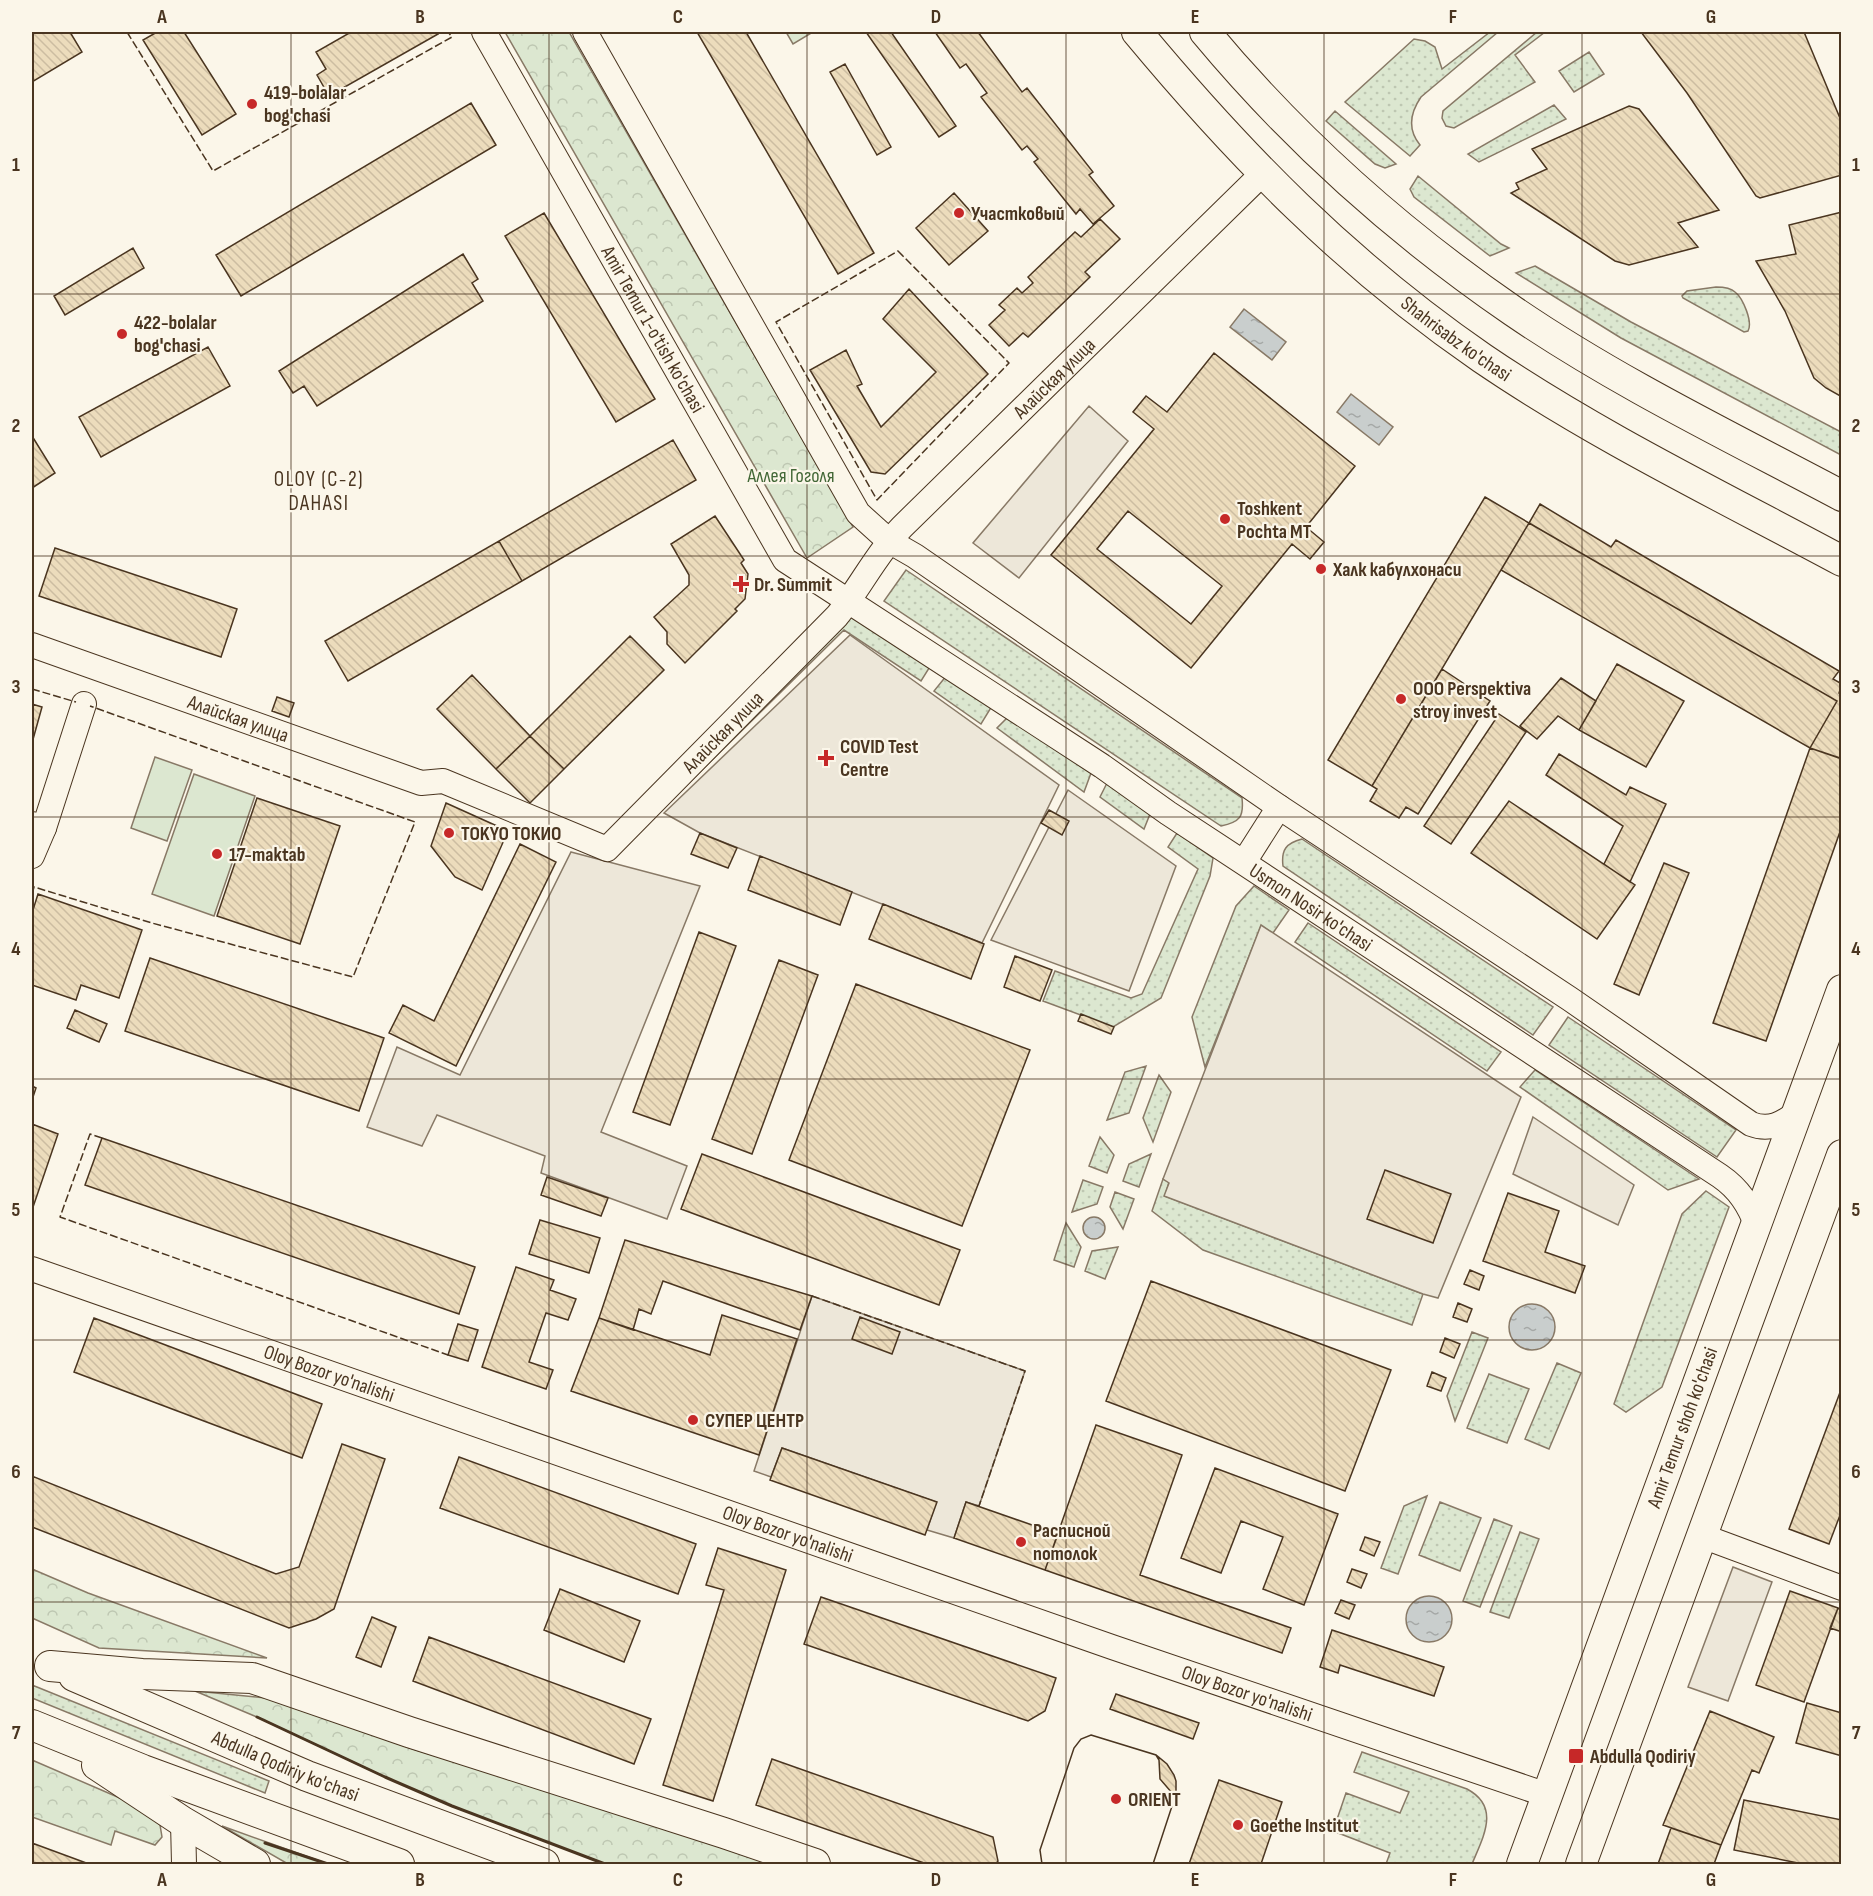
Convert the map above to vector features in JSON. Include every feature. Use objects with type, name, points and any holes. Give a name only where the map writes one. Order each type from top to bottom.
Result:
[{"type":"main road","name":"Shahrisabz ko'chasi","points":[[1137,32],[1203,109],[1314,224],[1439,327],[1571,414],[1842,561]]},
{"type":"main road","points":[[1205,32],[1276,111],[1351,185],[1472,282],[1514,312],[1603,367],[1842,496]]},
{"type":"main road","name":"Amir Temur shoh ko'chasi","points":[[1522,1864],[1842,990]]},
{"type":"main road","points":[[1581,1864],[1842,1155]]},
{"type":"main road","points":[[41,1662],[142,1674],[252,1678],[409,1732],[815,1864]]},
{"type":"main road","name":"Abdulla Qodiriy ko'chasi","points":[[41,1662],[307,1776],[544,1864]]},
{"type":"main road","points":[[37,1727],[183,1822],[255,1864]]},
{"type":"main road","points":[[37,1727],[143,1770],[399,1864]]},
{"type":"street","name":"Amir Temur 1-o'tish ko'chasi","points":[[484,32],[785,560],[850,600]]},
{"type":"street","points":[[585,32],[858,513],[889,541],[915,556],[1279,807],[1570,999],[1751,1124],[1765,1127],[1776,1126],[1797,1112]]},
{"type":"street","name":"Алайская улица","points":[[32,645],[421,783],[443,781],[607,849],[837,616],[889,541],[1263,173]]},
{"type":"street","name":"Usmon Nosir ko'chasi","points":[[850,600],[1720,1176],[1744,1198],[1757,1226]]},
{"type":"street","points":[[32,856],[38,826],[84,704]]},
{"type":"street","points":[[1245,862],[1279,807]]},
{"type":"street","name":"Oloy Bozor yo'nalishi","points":[[32,1269],[1166,1666],[1547,1795]]},
{"type":"street","points":[[1702,1536],[1842,1588]]},
{"type":"street","points":[[183,1822],[184,1864]]},
{"type":"green space","name":"Аллея Гоголя","points":[[505,32],[569,32],[853,527],[807,558]]},
{"type":"green space","points":[[786,32],[813,32],[793,44]]},
{"type":"green space","points":[[1490,32],[1498,32],[1421,97],[1412,115],[1413,133],[1420,145],[1410,156],[1345,102],[1414,39],[1425,41],[1435,47],[1442,69]]},
{"type":"green space","points":[[1537,32],[1545,32],[1515,55],[1535,82],[1454,128],[1446,126],[1442,118],[1443,111]]},
{"type":"green space","points":[[1589,52],[1604,74],[1574,92],[1559,71]]},
{"type":"green space","points":[[1554,105],[1566,119],[1479,162],[1468,154]]},
{"type":"green space","points":[[1335,111],[1396,164],[1385,168],[1375,164],[1326,121]]},
{"type":"green space","points":[[1418,176],[1501,244],[1509,248],[1490,256],[1414,197],[1410,189]]},
{"type":"green space","points":[[1535,266],[1631,322],[1841,432],[1841,455],[1621,338],[1516,273]]},
{"type":"green space","points":[[1716,287],[1728,288],[1738,295],[1748,316],[1748,331],[1744,332],[1682,296],[1687,291]]},
{"type":"green space","points":[[906,570],[1242,798],[1239,818],[1233,823],[1221,826],[884,601]]},
{"type":"green space","points":[[845,612],[931,665],[921,681],[844,630],[643,828]]},
{"type":"green space","points":[[947,675],[992,706],[981,724],[934,691]]},
{"type":"green space","points":[[1009,716],[1091,773],[1084,792],[997,728]]},
{"type":"green space","points":[[155,757],[192,770],[167,841],[131,828]]},
{"type":"green space","points":[[194,774],[255,796],[214,916],[152,894]]},
{"type":"green space","points":[[1107,783],[1150,814],[1144,829],[1100,797]]},
{"type":"green space","points":[[1177,833],[1213,858],[1210,876],[1161,998],[1113,1027],[1043,1001],[1055,971],[1131,998],[1142,994],[1198,869],[1168,847]]},
{"type":"green space","points":[[1302,839],[1553,1007],[1533,1035],[1283,866],[1284,851],[1288,845]]},
{"type":"green space","points":[[1254,886],[1289,910],[1273,933],[1261,926],[1205,1067],[1192,1017],[1236,906]]},
{"type":"green space","points":[[1308,923],[1501,1052],[1487,1071],[1295,942]]},
{"type":"green space","points":[[1568,1017],[1736,1130],[1717,1157],[1549,1045]]},
{"type":"green space","points":[[1146,1066],[1129,1113],[1107,1120],[1125,1072]]},
{"type":"green space","points":[[1535,1070],[1699,1179],[1668,1190],[1520,1087]]},
{"type":"green space","points":[[1159,1075],[1171,1092],[1153,1142],[1143,1118]]},
{"type":"green space","points":[[1100,1137],[1114,1155],[1107,1173],[1089,1166]]},
{"type":"green space","points":[[1151,1154],[1139,1187],[1123,1181],[1129,1164]]},
{"type":"green space","points":[[1163,1179],[1169,1182],[1165,1196],[1423,1294],[1412,1325],[1203,1250],[1152,1211]]},
{"type":"green space","points":[[1083,1180],[1103,1187],[1097,1204],[1072,1212]]},
{"type":"green space","points":[[1706,1191],[1729,1207],[1662,1387],[1626,1412],[1614,1404],[1682,1214]]},
{"type":"green space","points":[[1115,1192],[1134,1199],[1123,1229],[1110,1207]]},
{"type":"green space","points":[[1066,1223],[1081,1247],[1074,1267],[1054,1260]]},
{"type":"green space","points":[[1118,1247],[1105,1279],[1085,1271],[1092,1251]]},
{"type":"green space","points":[[1472,1332],[1488,1338],[1455,1421],[1447,1396]]},
{"type":"green space","points":[[1557,1363],[1581,1373],[1549,1449],[1525,1439]]},
{"type":"green space","points":[[1489,1374],[1529,1389],[1507,1443],[1467,1428]]},
{"type":"green space","points":[[1427,1496],[1398,1574],[1381,1568],[1404,1506]]},
{"type":"green space","points":[[1440,1502],[1481,1518],[1460,1571],[1419,1555]]},
{"type":"green space","points":[[1494,1519],[1512,1526],[1480,1607],[1463,1601]]},
{"type":"green space","points":[[1520,1532],[1539,1539],[1509,1618],[1490,1612]]},
{"type":"green space","points":[[32,1569],[88,1593],[267,1658],[99,1648],[32,1618]]},
{"type":"green space","points":[[32,1685],[269,1781],[265,1793],[32,1698]]},
{"type":"green space","points":[[195,1691],[266,1698],[413,1749],[779,1864],[605,1864],[452,1806]]},
{"type":"green space","points":[[1362,1752],[1467,1789],[1477,1796],[1484,1805],[1486,1823],[1472,1864],[1386,1864],[1390,1853],[1333,1831],[1346,1793],[1400,1813],[1409,1792],[1354,1772]]},
{"type":"green space","points":[[32,1760],[136,1805],[160,1825],[162,1837],[155,1845],[115,1831],[111,1845],[32,1817]]},
{"type":"green space","points":[[222,1826],[328,1864],[288,1864]]},
{"type":"shaded area","points":[[1089,406],[1128,441],[1019,578],[973,543]]},
{"type":"shaded area","points":[[850,635],[1059,785],[982,943],[700,833],[664,813]]},
{"type":"shaded area","points":[[1068,790],[1176,866],[1129,991],[991,940]]},
{"type":"shaded area","points":[[571,852],[700,886],[601,1132],[687,1166],[667,1219],[541,1173],[545,1156],[437,1115],[422,1146],[367,1127],[397,1047],[460,1075]]},
{"type":"shaded area","points":[[1261,925],[1521,1097],[1438,1298],[1164,1196],[1169,1183],[1163,1179]]},
{"type":"shaded area","points":[[1533,1117],[1634,1185],[1618,1225],[1513,1174]]},
{"type":"shaded area","points":[[812,1296],[1025,1371],[979,1506],[966,1502],[954,1538],[927,1530],[936,1502],[782,1448],[771,1477],[754,1471]]},
{"type":"shaded area","points":[[1733,1567],[1772,1582],[1728,1701],[1688,1687]]},
{"type":"water","points":[[1244,309],[1286,342],[1272,360],[1230,327]]},
{"type":"water","points":[[1351,394],[1393,427],[1379,445],[1337,412]]},
{"type":"water","points":[[1094,1217],[1102,1220],[1105,1228],[1102,1236],[1094,1239],[1086,1236],[1083,1228],[1086,1220]]},
{"type":"water","points":[[1532,1304],[1548,1311],[1555,1327],[1548,1343],[1532,1350],[1516,1343],[1509,1327],[1516,1311]]},
{"type":"water","points":[[1429,1596],[1445,1603],[1452,1619],[1445,1635],[1429,1642],[1413,1635],[1406,1619],[1413,1603]]},
{"type":"building","points":[[32,32],[70,32],[82,52],[32,82]]},
{"type":"building","points":[[157,32],[184,32],[236,114],[202,135],[143,40]]},
{"type":"building","points":[[351,32],[436,32],[438,34],[329,96],[317,75],[326,69],[316,52]]},
{"type":"building","points":[[697,32],[746,32],[874,253],[838,274]]},
{"type":"building","points":[[866,32],[891,32],[956,126],[939,137]]},
{"type":"building","points":[[935,32],[978,32],[1022,92],[1027,88],[1093,172],[1089,175],[1114,206],[1093,224],[1080,209],[1076,214],[1034,162],[1038,159],[1027,146],[1022,150],[981,97],[987,93],[966,64],[960,68]]},
{"type":"building","points":[[1641,32],[1804,32],[1842,123],[1842,175],[1760,198],[1756,196],[1687,93]]},
{"type":"building","points":[[845,64],[891,147],[877,155],[830,72]]},
{"type":"building","points":[[471,103],[496,145],[241,296],[216,255]]},
{"type":"building","points":[[1629,106],[1639,109],[1719,210],[1678,223],[1698,247],[1629,265],[1615,261],[1511,193],[1519,189],[1516,183],[1547,169],[1532,149]]},
{"type":"building","points":[[954,193],[988,231],[949,265],[916,228]]},
{"type":"building","points":[[1842,212],[1842,397],[1814,378],[1785,311],[1756,261],[1796,254],[1789,225]]},
{"type":"building","points":[[544,213],[655,399],[616,422],[505,236]]},
{"type":"building","points":[[1100,219],[1120,239],[1085,272],[1090,277],[1028,337],[1023,333],[1009,346],[989,325],[1005,310],[999,305],[1017,288],[1022,293],[1033,283],[1028,277],[1075,232],[1081,237]]},
{"type":"building","points":[[133,248],[144,268],[65,315],[54,296]]},
{"type":"building","points":[[463,254],[478,279],[472,283],[483,301],[317,406],[304,386],[293,393],[279,371]]},
{"type":"building","points":[[909,289],[988,374],[885,474],[871,472],[810,370],[846,350],[862,384],[857,386],[881,427],[936,372],[883,319]]},
{"type":"building","points":[[208,347],[230,386],[101,457],[79,417]]},
{"type":"building","name":"Toshkent Pochta MT","points":[[1214,353],[1355,466],[1306,527],[1324,542],[1310,559],[1292,544],[1191,668],[1051,555],[1154,429],[1133,412],[1146,396],[1167,412]],"holes":[[[1128,511],[1222,586],[1191,624],[1097,549]]]},
{"type":"building","points":[[32,436],[55,473],[32,488]]},
{"type":"building","points":[[673,440],[696,480],[522,581],[499,541]]},
{"type":"building","points":[[1485,497],[1529,523],[1372,786],[1328,760]]},
{"type":"building","points":[[1540,504],[1611,547],[1616,540],[1839,671],[1833,679],[1842,684],[1839,693],[1842,694],[1842,755],[1840,758],[1810,748],[1837,701],[1529,523]]},
{"type":"building","points":[[715,516],[744,560],[741,563],[748,574],[745,599],[735,609],[737,611],[685,663],[667,644],[667,632],[654,617],[689,585],[689,575],[671,544]]},
{"type":"building","points":[[1529,523],[1837,701],[1810,748],[1501,570]]},
{"type":"building","points":[[499,541],[522,581],[348,681],[325,641]]},
{"type":"building","points":[[55,548],[237,609],[221,657],[39,596]]},
{"type":"building","points":[[630,636],[664,670],[564,769],[530,736]]},
{"type":"building","points":[[1617,664],[1684,701],[1646,767],[1579,730]]},
{"type":"building","points":[[1442,669],[1490,701],[1418,814],[1406,807],[1399,818],[1370,801],[1377,789],[1372,786]]},
{"type":"building","points":[[472,675],[530,736],[496,769],[437,709]]},
{"type":"building","points":[[1561,678],[1596,701],[1579,730],[1558,716],[1537,739],[1520,726]]},
{"type":"building","points":[[277,697],[294,703],[289,717],[272,711]]},
{"type":"building","points":[[32,704],[42,707],[32,743]]},
{"type":"building","points":[[1499,714],[1526,732],[1451,844],[1424,826]]},
{"type":"building","points":[[530,736],[564,769],[530,803],[496,769]]},
{"type":"building","points":[[1810,748],[1842,759],[1842,826],[1766,1041],[1713,1023]]},
{"type":"building","points":[[1559,754],[1626,795],[1630,787],[1666,804],[1630,882],[1604,864],[1623,826],[1546,775]]},
{"type":"building","points":[[257,798],[340,826],[300,944],[217,916]]},
{"type":"building","points":[[1509,801],[1635,885],[1597,939],[1471,853]]},
{"type":"building","points":[[446,803],[508,831],[482,890],[455,877],[431,846]]},
{"type":"building","points":[[1049,810],[1069,821],[1062,835],[1041,823]]},
{"type":"building","points":[[700,833],[737,848],[728,868],[691,854]]},
{"type":"building","points":[[520,844],[556,862],[456,1066],[389,1033],[403,1005],[434,1021]]},
{"type":"building","points":[[760,856],[852,892],[840,925],[748,890]]},
{"type":"building","points":[[1664,863],[1689,873],[1639,995],[1614,984]]},
{"type":"building","points":[[38,894],[142,930],[119,998],[81,985],[76,1000],[32,985],[32,913]]},
{"type":"building","points":[[883,904],[984,944],[971,979],[869,939]]},
{"type":"building","points":[[699,932],[736,946],[670,1125],[633,1112]]},
{"type":"building","points":[[1015,956],[1052,970],[1040,1001],[1004,987]]},
{"type":"building","points":[[150,958],[384,1038],[359,1111],[125,1031]]},
{"type":"building","points":[[779,960],[818,975],[752,1154],[712,1139]]},
{"type":"building","points":[[856,984],[1030,1050],[962,1226],[789,1160]]},
{"type":"building","points":[[75,1010],[107,1024],[99,1042],[67,1028]]},
{"type":"building","points":[[1081,1014],[1114,1027],[1111,1034],[1078,1021]]},
{"type":"building","points":[[32,1086],[36,1088],[32,1100]]},
{"type":"building","points":[[32,1124],[58,1134],[32,1210]]},
{"type":"building","points":[[102,1138],[475,1267],[459,1314],[85,1185]]},
{"type":"building","points":[[702,1154],[960,1250],[939,1305],[681,1209]]},
{"type":"building","points":[[1385,1170],[1451,1194],[1433,1243],[1367,1219]]},
{"type":"building","points":[[547,1177],[608,1198],[601,1216],[541,1195]]},
{"type":"building","points":[[1508,1193],[1559,1211],[1545,1252],[1585,1266],[1575,1293],[1483,1261]]},
{"type":"building","points":[[540,1220],[600,1238],[589,1273],[529,1254]]},
{"type":"building","points":[[625,1240],[812,1296],[800,1330],[663,1281],[651,1314],[639,1309],[633,1330],[599,1318]]},
{"type":"building","points":[[516,1267],[554,1280],[550,1290],[576,1299],[568,1320],[546,1313],[529,1362],[553,1370],[546,1389],[482,1367]]},
{"type":"building","points":[[1470,1270],[1484,1276],[1479,1290],[1464,1284]]},
{"type":"building","points":[[1151,1281],[1391,1370],[1345,1491],[1106,1401]]},
{"type":"building","points":[[1458,1303],[1472,1309],[1467,1322],[1453,1317]]},
{"type":"building","points":[[722,1315],[797,1339],[759,1455],[571,1391],[599,1318],[710,1355]]},
{"type":"building","points":[[860,1317],[900,1332],[892,1354],[852,1339]]},
{"type":"building","points":[[94,1318],[322,1404],[302,1458],[74,1372]]},
{"type":"building","points":[[458,1324],[478,1330],[468,1361],[448,1355]]},
{"type":"building","points":[[1445,1338],[1460,1344],[1454,1358],[1440,1352]]},
{"type":"building","points":[[1432,1372],[1446,1378],[1441,1391],[1427,1386]]},
{"type":"building","points":[[1842,1387],[1842,1510],[1829,1544],[1789,1529]]},
{"type":"building","points":[[1096,1425],[1182,1455],[1140,1575],[1291,1628],[1282,1653],[1045,1570]]},
{"type":"building","points":[[342,1444],[385,1459],[334,1609],[316,1619],[289,1628],[32,1527],[32,1476],[276,1574],[299,1567]]},
{"type":"building","points":[[782,1448],[937,1502],[925,1535],[770,1480]]},
{"type":"building","points":[[459,1457],[696,1544],[678,1594],[440,1508]]},
{"type":"building","points":[[1215,1468],[1338,1514],[1304,1605],[1263,1589],[1283,1537],[1241,1521],[1221,1573],[1181,1558]]},
{"type":"building","points":[[966,1502],[1058,1534],[1045,1570],[954,1538]]},
{"type":"building","points":[[1365,1537],[1380,1542],[1374,1556],[1360,1550]]},
{"type":"building","points":[[718,1548],[786,1570],[713,1801],[663,1785],[724,1590],[706,1585]]},
{"type":"building","points":[[1352,1569],[1367,1574],[1361,1588],[1347,1582]]},
{"type":"building","points":[[560,1589],[640,1621],[624,1662],[544,1630]]},
{"type":"building","points":[[1790,1591],[1838,1608],[1804,1702],[1756,1685]]},
{"type":"building","points":[[821,1597],[1056,1678],[1045,1711],[1028,1721],[804,1644]]},
{"type":"building","points":[[1341,1600],[1355,1605],[1349,1619],[1335,1613]]},
{"type":"building","points":[[1838,1608],[1842,1610],[1842,1632],[1830,1628]]},
{"type":"building","points":[[372,1617],[396,1627],[381,1667],[356,1657]]},
{"type":"building","points":[[1332,1630],[1444,1667],[1434,1696],[1340,1665],[1338,1673],[1320,1667]]},
{"type":"building","points":[[429,1637],[651,1719],[634,1764],[413,1681]]},
{"type":"building","points":[[1116,1694],[1199,1723],[1193,1739],[1110,1709]]},
{"type":"building","points":[[1807,1703],[1842,1713],[1842,1756],[1796,1743]]},
{"type":"building","points":[[1710,1711],[1774,1737],[1759,1773],[1752,1770],[1721,1845],[1663,1825]]},
{"type":"building","name":"ORIENT","points":[[1091,1735],[1156,1755],[1167,1764],[1174,1775],[1176,1794],[1153,1864],[1042,1864],[1040,1850],[1074,1748],[1081,1739]]},
{"type":"building","name":"ORIENT","points":[[1091,1735],[1156,1755],[1159,1760],[1160,1779],[1173,1794],[1174,1800],[1153,1864],[1042,1864],[1040,1850],[1074,1748],[1081,1739]]},
{"type":"building","points":[[772,1759],[993,1837],[998,1861],[996,1864],[927,1864],[756,1805]]},
{"type":"building","name":"Goethe Institut","points":[[1219,1780],[1282,1802],[1261,1864],[1189,1864]]},
{"type":"building","points":[[1744,1800],[1842,1820],[1842,1864],[1803,1864],[1734,1850]]},
{"type":"building","points":[[1671,1828],[1721,1845],[1714,1864],[1658,1864]]},
{"type":"building","points":[[32,1843],[89,1864],[32,1864]]},
{"type":"fence","points":[[127,32],[213,171],[452,37],[448,32]]},
{"type":"fence","points":[[898,251],[1009,363],[877,500],[776,322],[898,251]]},
{"type":"fence","points":[[32,689],[76,702]]},
{"type":"fence","points":[[32,894],[34,887],[152,923],[353,977],[415,822],[90,706]]},
{"type":"fence","points":[[102,1138],[90,1134],[60,1217],[448,1355]]},
{"type":"fence","points":[[812,1296],[1025,1371],[979,1506],[975,1505]]},
{"type":"wall","points":[[257,1717],[452,1806],[605,1864]]},
{"type":"wall","points":[[265,1843],[328,1864]]},
{"type":"place","name":"419-bolalar bog'chasi","points":[[252,104]]},
{"type":"place","name":"Участковый","points":[[959,213]]},
{"type":"place","name":"422-bolalar bog'chasi","points":[[122,334]]},
{"type":"place","name":"Toshkent Pochta MT","points":[[1225,519]]},
{"type":"place","name":"Халк кабулхонаси","points":[[1321,569]]},
{"type":"place","name":"Dr. Summit","points":[[741,584]]},
{"type":"place","name":"ООО Perspektiva stroy invest","points":[[1401,699]]},
{"type":"place","name":"COVID Test Centre","points":[[826,758]]},
{"type":"place","name":"TOKYO ТОКИО","points":[[449,833]]},
{"type":"place","name":"17-maktab","points":[[217,854]]},
{"type":"place","name":"СУПЕР ЦЕНТР","points":[[693,1420]]},
{"type":"place","name":"Расписной потолок","points":[[1021,1542]]},
{"type":"place","name":"Abdulla Qodiriy","points":[[1576,1756]]},
{"type":"place","name":"ORIENT","points":[[1116,1799]]},
{"type":"place","name":"Goethe Institut","points":[[1238,1825]]},
{"type":"district","name":"OLOY (C-2) DAHASI","points":[[319,491]]}]
